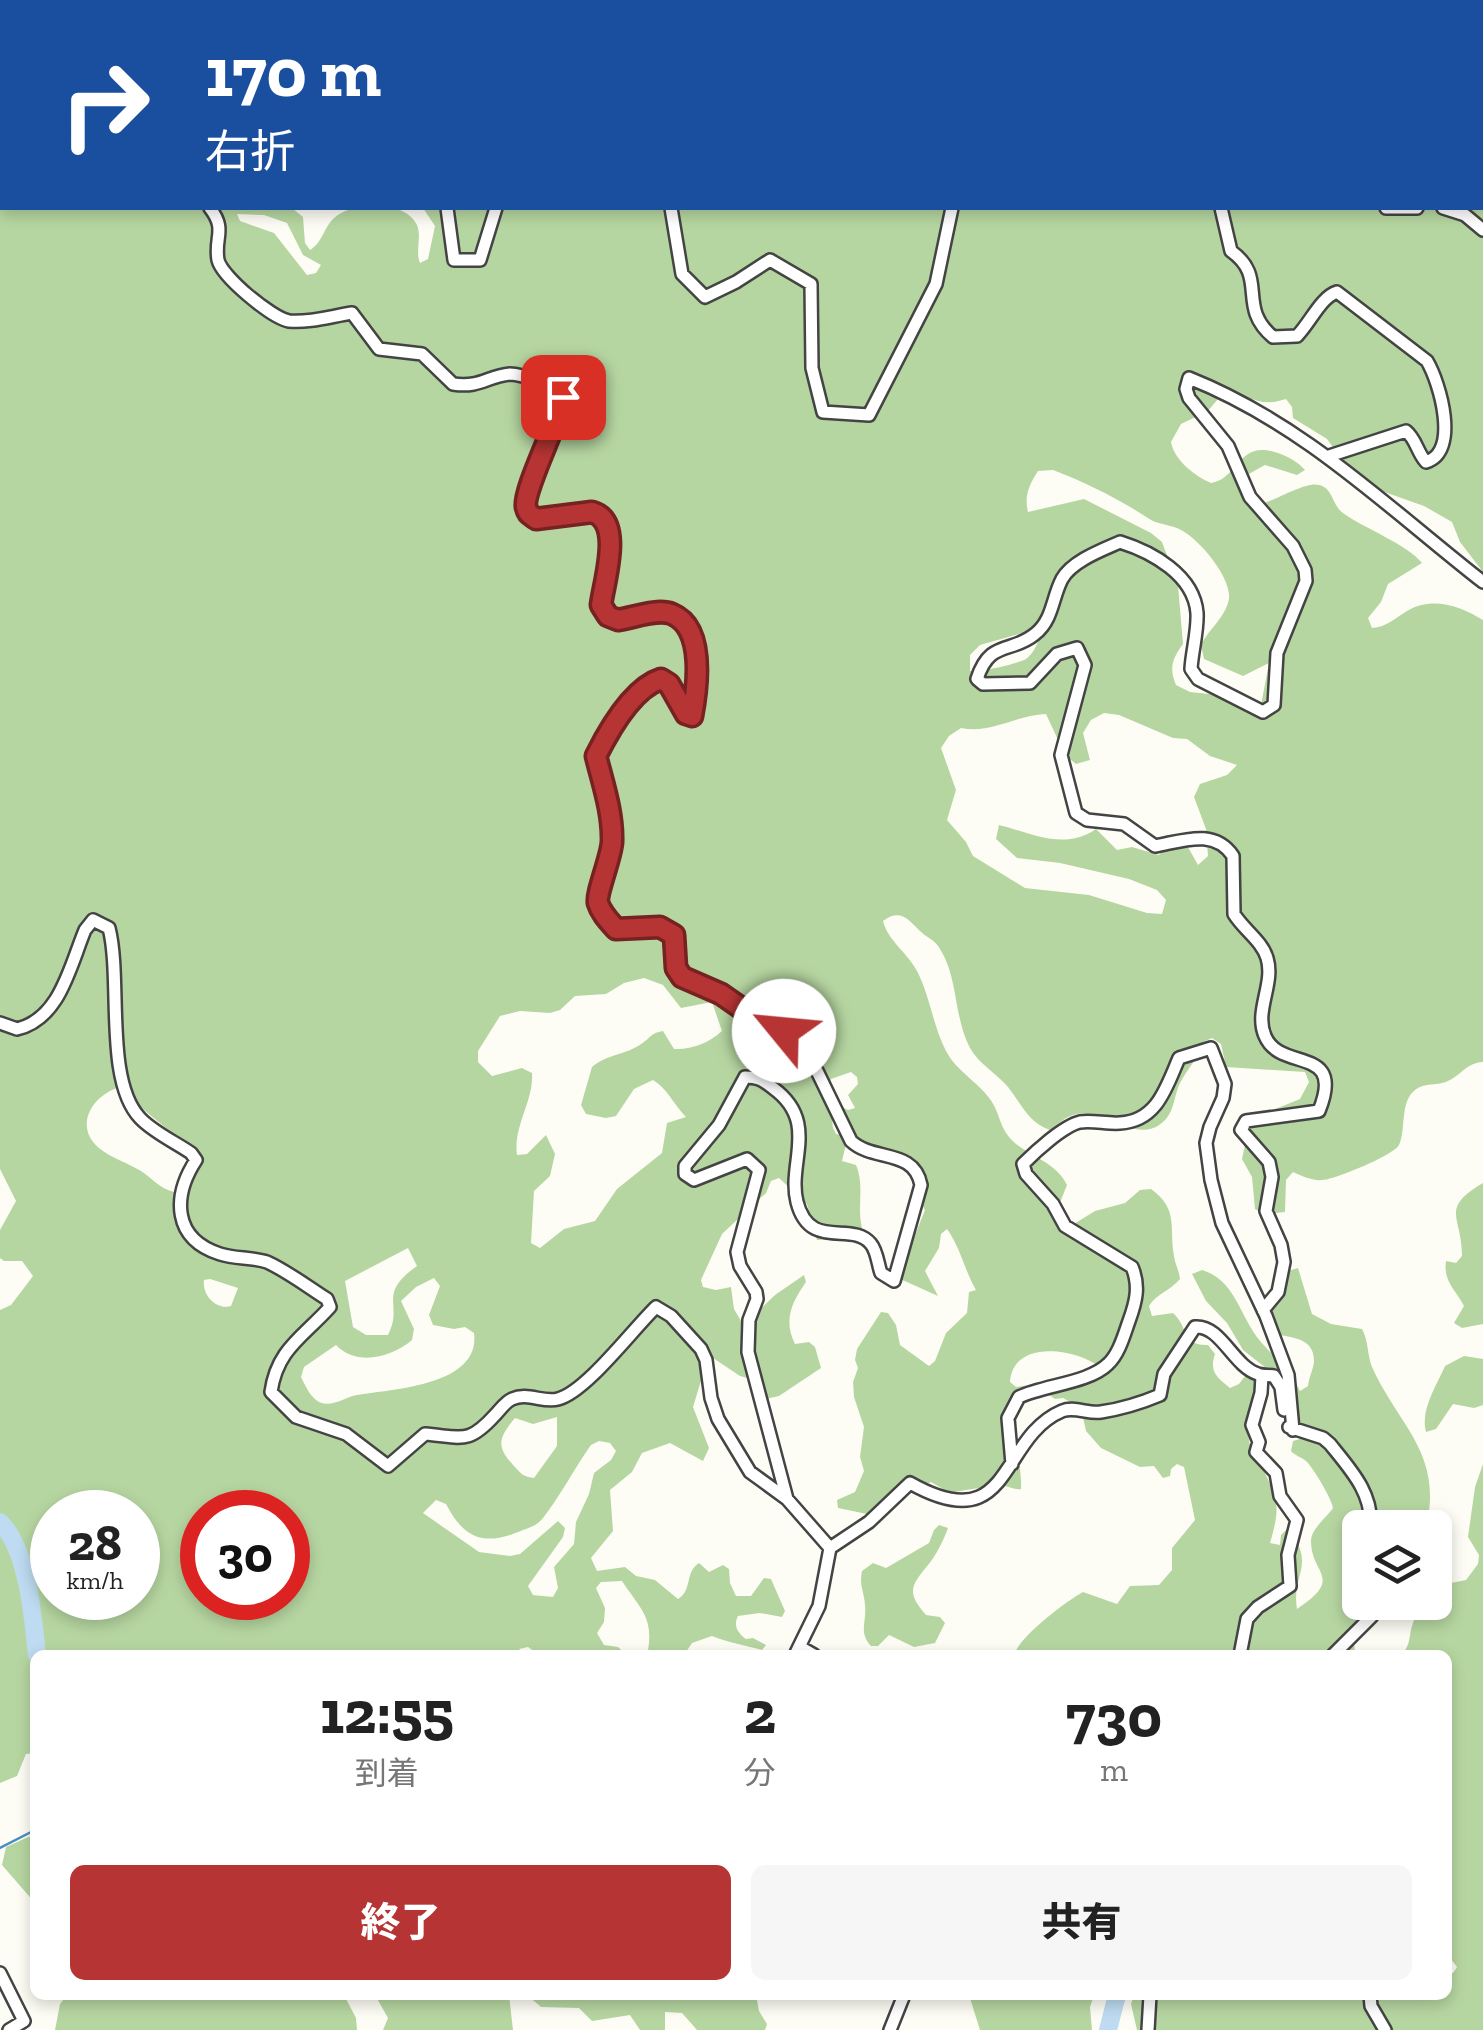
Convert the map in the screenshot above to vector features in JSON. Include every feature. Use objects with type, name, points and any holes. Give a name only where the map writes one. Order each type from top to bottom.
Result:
[{"type":"street","points":[[211,210],[221,226],[218,257],[224,271],[278,318],[294,321],[352,313],[379,349],[422,354],[453,384],[477,386],[511,374],[563,397],[559,416],[531,481],[525,503],[528,513],[536,519],[592,512],[600,515],[608,524],[610,543],[601,605],[604,612],[618,620],[672,614],[684,624],[695,646],[698,685],[692,716],[686,714],[669,684],[661,679],[647,684],[596,756],[610,808],[612,841],[608,872],[597,897],[600,908],[616,929],[667,930],[674,935],[676,968],[682,977],[721,994],[798,1042],[817,1070],[851,1141],[858,1148],[906,1160],[918,1172],[921,1185],[894,1280],[881,1273],[872,1244],[860,1236],[828,1234],[807,1224],[797,1203],[798,1124],[781,1094],[758,1077],[746,1078],[719,1125],[685,1166],[685,1174],[694,1180],[748,1159],[759,1170],[737,1252],[740,1266],[756,1292],[749,1320],[748,1352],[787,1498]]},
{"type":"street","points":[[446,210],[454,260],[480,260],[495,210]]},
{"type":"street","points":[[672,210],[682,274],[705,297],[770,260],[811,284],[812,368],[823,412],[869,415],[936,284],[952,210]]},
{"type":"street","points":[[1221,210],[1231,251],[1240,257],[1254,288],[1253,313],[1258,324],[1273,336],[1297,336],[1312,321],[1326,297],[1337,292],[1427,360],[1433,370],[1446,427],[1436,459],[1426,462],[1406,431],[1329,456]]},
{"type":"street","points":[[1450,210],[1465,215],[1483,230]]},
{"type":"street","points":[[1263,1310],[1278,1292],[1284,1262],[1282,1245],[1266,1211],[1272,1177],[1269,1162],[1241,1130],[1246,1121],[1319,1111],[1326,1083],[1320,1069],[1312,1063],[1277,1051],[1266,1041],[1262,1017],[1269,964],[1259,943],[1234,914],[1233,856],[1216,840],[1205,837],[1155,846],[1124,824],[1086,820],[1076,814],[1061,755],[1085,665],[1076,648],[1058,654],[1030,683],[983,684],[977,679],[982,664],[993,652],[1034,636],[1051,614],[1063,578],[1070,570],[1120,542],[1145,550],[1189,588],[1197,612],[1191,669],[1198,679],[1263,712],[1271,708],[1275,700],[1277,653],[1306,581],[1305,570],[1293,546],[1250,497],[1228,446],[1190,398],[1186,389],[1189,378],[1249,404],[1329,456],[1483,582]]},
{"type":"street","points":[[0,1022],[17,1029],[42,1019],[54,1004],[84,930],[92,920],[109,928],[114,947],[116,1032],[128,1102],[142,1120],[196,1160],[179,1195],[183,1222],[190,1234],[207,1249],[265,1262],[327,1299],[330,1307],[298,1338],[274,1371],[272,1392],[296,1417],[346,1434],[388,1466],[425,1434],[470,1438],[511,1399],[527,1396],[556,1400],[572,1393],[656,1308],[671,1316],[702,1349],[718,1419],[750,1472],[787,1498],[830,1548]]},
{"type":"street","points":[[1012,1464],[1008,1418],[1018,1397],[1092,1375],[1107,1366],[1115,1356],[1137,1294],[1132,1267],[1065,1226],[1026,1174],[1023,1164],[1080,1122],[1117,1124],[1148,1115],[1162,1099],[1179,1058],[1212,1048],[1225,1084],[1206,1143],[1211,1180],[1238,1260],[1288,1375],[1293,1430]]},
{"type":"street","points":[[798,1650],[819,1606],[830,1548],[869,1522],[910,1483],[951,1500],[983,1495],[996,1485],[1044,1422],[1062,1411],[1101,1412],[1142,1403],[1160,1394],[1164,1374],[1195,1328],[1201,1326],[1212,1331],[1238,1361],[1262,1376]]},
{"type":"street","points":[[1262,1376],[1268,1374],[1277,1380],[1286,1423],[1293,1430],[1330,1444],[1365,1494],[1371,1510]]},
{"type":"street","points":[[1241,1650],[1247,1619],[1290,1586],[1288,1555],[1297,1520],[1280,1496],[1276,1473],[1256,1452],[1260,1442],[1252,1424],[1262,1376]]},
{"type":"street","points":[[1338,1650],[1368,1620]]},
{"type":"street","points":[[0,1973],[15,2026]]},
{"type":"street","points":[[890,2030],[902,2000]]},
{"type":"street","points":[[1148,2030],[1150,2000]]},
{"type":"street","points":[[1370,2000],[1385,2030]]},
{"type":"green space","points":[[0,210],[294,210],[303,217],[305,243],[310,250],[333,219],[348,210],[399,210],[417,225],[420,263],[428,259],[435,226],[424,210],[1483,210],[1483,572],[1460,542],[1452,522],[1424,506],[1359,483],[1327,439],[1293,418],[1286,399],[1262,402],[1227,388],[1208,411],[1181,424],[1171,442],[1186,467],[1211,483],[1228,475],[1254,451],[1286,456],[1305,470],[1297,475],[1265,465],[1241,483],[1260,504],[1306,486],[1319,485],[1343,513],[1415,556],[1422,563],[1388,584],[1381,602],[1368,618],[1372,628],[1426,604],[1455,607],[1483,620],[1483,1062],[1469,1066],[1446,1082],[1413,1092],[1406,1105],[1399,1145],[1387,1155],[1330,1179],[1315,1180],[1293,1172],[1286,1180],[1285,1212],[1264,1214],[1255,1209],[1252,1177],[1242,1159],[1246,1140],[1242,1131],[1261,1115],[1300,1099],[1309,1082],[1305,1072],[1226,1067],[1221,1044],[1212,1038],[1203,1042],[1180,1083],[1169,1115],[1156,1127],[1134,1129],[1077,1114],[1050,1130],[1030,1118],[1008,1087],[970,1048],[949,970],[938,946],[903,917],[894,915],[883,921],[917,971],[951,1058],[987,1095],[1009,1137],[1048,1164],[1067,1185],[1059,1205],[1069,1227],[1095,1211],[1125,1203],[1140,1190],[1151,1189],[1166,1204],[1180,1279],[1152,1302],[1152,1316],[1173,1313],[1189,1339],[1208,1345],[1215,1354],[1215,1374],[1230,1388],[1245,1376],[1256,1378],[1248,1432],[1276,1501],[1270,1543],[1280,1545],[1281,1535],[1288,1528],[1301,1552],[1297,1609],[1323,1582],[1311,1541],[1332,1504],[1309,1464],[1291,1451],[1293,1441],[1303,1438],[1304,1428],[1291,1412],[1275,1375],[1243,1350],[1227,1323],[1206,1301],[1192,1274],[1202,1270],[1223,1282],[1261,1342],[1300,1391],[1308,1386],[1313,1352],[1303,1341],[1263,1331],[1262,1323],[1264,1312],[1283,1288],[1288,1271],[1298,1268],[1312,1314],[1331,1324],[1362,1329],[1372,1367],[1424,1460],[1430,1502],[1429,1510],[1342,1510],[1342,1620],[1361,1620],[1355,1650],[1017,1650],[1033,1630],[1083,1592],[1117,1604],[1130,1586],[1159,1585],[1172,1570],[1172,1548],[1195,1520],[1184,1467],[1177,1464],[1170,1476],[1163,1478],[1154,1466],[1140,1467],[1101,1448],[1086,1431],[1081,1408],[1049,1395],[1050,1388],[1101,1368],[1063,1352],[1034,1353],[1014,1368],[1010,1382],[1016,1387],[1036,1384],[1014,1424],[1021,1489],[1000,1486],[950,1493],[931,1482],[867,1514],[838,1508],[837,1500],[855,1492],[864,1471],[860,1457],[864,1427],[853,1382],[858,1368],[857,1349],[881,1312],[888,1313],[896,1325],[900,1345],[929,1366],[935,1361],[946,1333],[967,1313],[969,1292],[976,1290],[947,1229],[925,1271],[938,1296],[898,1278],[925,1210],[914,1191],[910,1156],[870,1149],[847,1122],[842,1107],[855,1108],[848,1095],[858,1084],[851,1072],[831,1079],[828,1086],[833,1128],[847,1140],[842,1161],[856,1165],[859,1174],[866,1248],[847,1238],[817,1240],[807,1204],[779,1178],[771,1181],[766,1193],[722,1234],[701,1280],[703,1287],[731,1287],[734,1309],[741,1321],[748,1321],[804,1275],[806,1282],[793,1304],[791,1335],[795,1344],[809,1342],[815,1347],[821,1368],[779,1396],[765,1399],[755,1380],[740,1376],[710,1356],[703,1358],[703,1374],[693,1407],[709,1448],[703,1461],[670,1443],[642,1453],[632,1472],[610,1490],[613,1531],[591,1558],[597,1571],[625,1567],[636,1576],[655,1580],[678,1599],[699,1563],[709,1572],[723,1565],[729,1569],[736,1596],[751,1596],[764,1578],[771,1579],[785,1611],[782,1617],[760,1613],[738,1616],[736,1623],[746,1639],[766,1645],[762,1650],[712,1636],[692,1643],[687,1650],[648,1650],[648,1623],[622,1581],[601,1582],[596,1588],[605,1608],[604,1622],[597,1633],[604,1645],[621,1650],[30,1650],[30,1754],[26,1754],[17,1776],[0,1783],[0,1310],[11,1305],[33,1276],[22,1261],[0,1258],[0,1230],[16,1201],[0,1169]],"holes":[[[237,214],[264,215],[287,223],[303,255],[321,265],[316,273],[307,275],[274,233],[240,221]],[[1053,470],[1104,492],[1151,520],[1181,530],[1196,541],[1225,580],[1229,598],[1225,611],[1201,645],[1204,659],[1243,676],[1269,663],[1261,705],[1246,707],[1219,695],[1190,692],[1176,685],[1173,664],[1183,644],[1178,585],[1162,542],[1084,499],[1028,512],[1027,496],[1032,481],[1038,471]],[[1022,633],[1040,638],[1026,659],[970,671],[970,655],[980,645]],[[1104,713],[1119,715],[1173,738],[1187,739],[1210,756],[1237,765],[1227,775],[1200,784],[1194,797],[1206,829],[1208,856],[1198,865],[1184,840],[1169,844],[1159,855],[1132,847],[1117,850],[1096,829],[1060,840],[999,825],[996,839],[1017,858],[1060,863],[1129,879],[1157,890],[1166,900],[1162,914],[1089,895],[1025,888],[973,856],[947,820],[956,790],[941,748],[949,736],[961,728],[983,728],[1046,714],[1065,755],[1076,764],[1090,760],[1083,733],[1091,720]],[[644,978],[663,985],[681,1008],[712,1002],[722,1031],[700,1045],[680,1049],[674,1049],[663,1031],[659,1032],[635,1048],[592,1067],[581,1105],[586,1114],[616,1116],[634,1089],[653,1080],[686,1117],[667,1123],[662,1153],[617,1189],[595,1221],[564,1229],[540,1248],[531,1243],[534,1191],[550,1176],[555,1154],[546,1135],[527,1154],[517,1155],[532,1073],[522,1068],[492,1076],[478,1062],[478,1051],[500,1016],[520,1011],[550,1013],[560,1010],[575,996],[606,994],[624,983]],[[117,1088],[195,1146],[185,1184],[174,1192],[160,1186],[92,1140],[89,1114],[108,1092]],[[408,1248],[417,1266],[394,1292],[394,1315],[388,1335],[366,1335],[353,1327],[345,1281]],[[434,1278],[440,1286],[429,1315],[433,1325],[465,1327],[474,1333],[472,1351],[463,1364],[431,1382],[411,1387],[357,1395],[329,1404],[313,1397],[301,1377],[304,1367],[336,1345],[364,1358],[385,1355],[412,1340],[414,1329],[401,1301]],[[204,1280],[238,1288],[231,1306],[220,1306],[211,1300]],[[557,1417],[557,1446],[534,1478],[521,1473],[508,1459],[501,1442],[515,1418],[533,1424]],[[599,1441],[610,1443],[616,1451],[594,1473],[576,1522],[574,1544],[554,1567],[558,1588],[553,1597],[533,1595],[528,1586],[563,1537],[565,1528],[558,1521],[520,1554],[510,1556],[479,1552],[423,1513],[436,1500],[446,1504],[469,1533],[487,1539],[532,1527],[556,1500],[591,1445]]]},
{"type":"green space","points":[[1483,1183],[1483,1324],[1462,1328],[1454,1323],[1464,1306],[1448,1280],[1446,1261],[1456,1263],[1462,1256],[1457,1207]]},
{"type":"green space","points":[[1464,1356],[1483,1359],[1483,1405],[1474,1408],[1453,1404],[1436,1429],[1426,1432],[1427,1407],[1445,1366]]},
{"type":"green space","points":[[1483,1464],[1483,2030],[1137,2030],[1132,2000],[1452,2000],[1452,1973],[1457,1967],[1452,1960],[1452,1650],[1405,1650],[1415,1620],[1452,1620],[1452,1583],[1466,1580],[1478,1564],[1479,1555],[1468,1537],[1475,1487]]},
{"type":"green space","points":[[939,1525],[948,1528],[913,1589],[915,1600],[926,1615],[940,1617],[945,1623],[935,1643],[914,1647],[889,1635],[878,1646],[871,1646],[864,1631],[862,1571],[873,1563],[886,1568],[929,1543]]},
{"type":"green space","points":[[30,1836],[30,1897],[2,1865],[6,1847]]},
{"type":"green space","points":[[63,2000],[347,2000],[357,2030],[55,2030]]},
{"type":"green space","points":[[378,2000],[510,2000],[513,2030],[383,2030],[388,2018]]},
{"type":"green space","points":[[533,2000],[757,2000],[767,2024],[765,2030],[697,2030],[682,2013],[665,2012],[665,2030],[640,2030],[630,2015],[592,2021],[579,2008],[541,2007]]},
{"type":"green space","points":[[971,2000],[1092,2000],[1092,2030],[980,2030]]},
{"type":"waterway","points":[[0,1522],[23,1566],[36,1650]]},
{"type":"waterway","points":[[0,1848],[30,1833]]},
{"type":"waterway","points":[[0,1987],[17,2022]]},
{"type":"waterway","points":[[1108,2030],[1116,2000]]},
{"type":"route","points":[[563,397],[549,443],[531,481],[525,503],[528,513],[536,519],[592,512],[600,515],[608,524],[610,543],[601,605],[604,612],[618,620],[672,614],[684,624],[695,646],[698,668],[692,716],[686,714],[669,684],[661,679],[647,684],[596,756],[610,808],[612,841],[608,872],[597,897],[600,908],[616,929],[667,930],[674,935],[676,968],[682,977],[721,994],[764,1024],[784,1031]]}]
